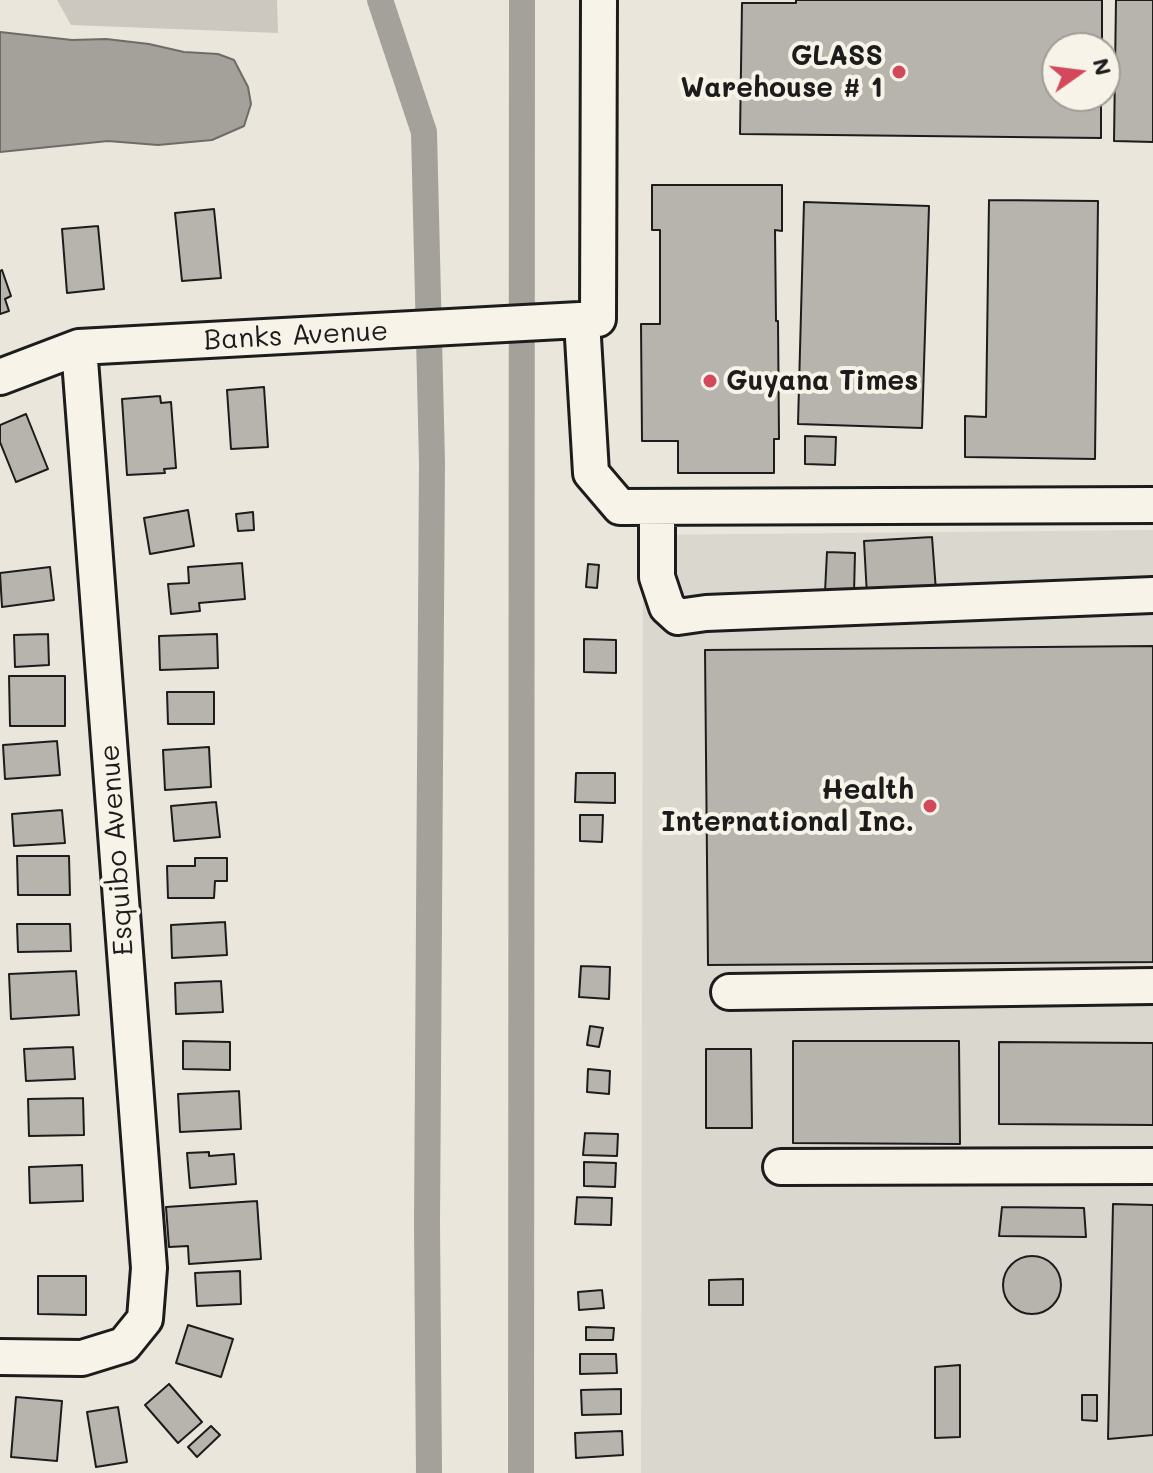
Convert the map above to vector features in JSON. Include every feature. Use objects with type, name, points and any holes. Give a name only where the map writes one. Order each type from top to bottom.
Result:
[{"type":"street","points":[[599,0],[590,320],[591,473],[620,507],[1153,505]]},
{"type":"street","name":"Banks Avenue","points":[[0,377],[79,347],[590,320]]},
{"type":"street","name":"Esquibo Avenue","points":[[0,1357],[82,1358],[124,1345],[145,1319],[149,1268],[79,347]]},
{"type":"street","points":[[657,507],[657,577],[667,607],[678,617],[706,613],[1153,595]]},
{"type":"street","points":[[729,992],[1153,986]]},
{"type":"street","points":[[781,1167],[1153,1166]]},
{"type":"shaded area","points":[[57,0],[277,0],[278,33],[71,25]]},
{"type":"shaded area","points":[[0,32],[149,44],[184,52],[218,54],[234,60],[248,87],[251,104],[244,126],[212,140],[158,145],[108,141],[0,152]]},
{"type":"shaded area","points":[[1153,530],[1153,1473],[641,1473],[643,535]]},
{"type":"building","name":"GLASS Warehouse # 1","points":[[796,0],[1102,0],[1102,32],[1041,32],[1041,112],[1101,112],[1101,138],[740,134],[742,3],[796,3]]},
{"type":"building","points":[[1116,0],[1153,0],[1153,142],[1114,141],[1114,112],[1121,112],[1121,32],[1116,32]]},
{"type":"building","name":"Guyana Times","points":[[652,185],[782,185],[782,231],[775,230],[779,439],[774,439],[774,473],[678,473],[678,441],[642,441],[641,324],[660,324],[660,230],[652,230]]},
{"type":"building","points":[[989,200],[1098,201],[1095,459],[965,457],[965,416],[986,417]]},
{"type":"building","points":[[804,202],[929,206],[922,428],[798,424]]},
{"type":"building","points":[[214,209],[221,278],[182,281],[175,213]]},
{"type":"building","points":[[98,226],[104,289],[67,293],[62,229]]},
{"type":"building","points":[[0,271],[11,296],[5,299],[9,311],[0,314]]},
{"type":"building","points":[[264,387],[268,447],[231,449],[227,390]]},
{"type":"building","points":[[160,396],[161,403],[171,402],[176,468],[164,469],[165,473],[127,475],[122,399]]},
{"type":"building","points":[[26,414],[48,469],[16,482],[0,442],[0,425]]},
{"type":"building","points":[[805,436],[836,437],[835,465],[805,464]]},
{"type":"building","points":[[188,510],[194,546],[150,554],[144,518]]},
{"type":"building","points":[[253,512],[254,530],[238,531],[236,514]]},
{"type":"building","points":[[932,537],[936,591],[867,596],[864,541]]},
{"type":"building","points":[[827,552],[855,553],[854,593],[825,592]]},
{"type":"building","points":[[242,563],[245,599],[199,603],[200,611],[171,614],[168,584],[189,583],[188,567]]},
{"type":"building","points":[[588,564],[599,565],[597,588],[586,587]]},
{"type":"building","points":[[50,567],[54,600],[2,607],[0,573]]},
{"type":"building","points":[[48,634],[49,665],[15,667],[14,635]]},
{"type":"building","points":[[217,634],[218,668],[160,670],[159,636]]},
{"type":"building","points":[[584,639],[616,640],[616,673],[584,672]]},
{"type":"building","name":"Health International Inc.","points":[[1153,646],[1153,962],[708,965],[705,650]]},
{"type":"building","points":[[9,676],[65,676],[65,726],[10,726]]},
{"type":"building","points":[[167,692],[214,692],[214,724],[168,724]]},
{"type":"building","points":[[57,741],[60,775],[5,779],[3,745]]},
{"type":"building","points":[[209,747],[211,787],[165,790],[163,750]]},
{"type":"building","points":[[576,773],[615,773],[615,803],[575,802]]},
{"type":"building","points":[[216,802],[220,837],[174,841],[171,806]]},
{"type":"building","points":[[62,810],[65,843],[14,846],[12,814]]},
{"type":"building","points":[[580,815],[603,815],[602,842],[580,841]]},
{"type":"building","points":[[17,856],[69,856],[70,895],[18,895]]},
{"type":"building","points":[[195,858],[227,858],[227,881],[215,881],[214,898],[168,898],[167,866],[195,866]]},
{"type":"building","points":[[225,922],[227,955],[172,958],[171,925]]},
{"type":"building","points":[[17,924],[70,924],[71,951],[18,952]]},
{"type":"building","points":[[581,966],[610,967],[609,999],[579,997]]},
{"type":"building","points":[[76,971],[79,1015],[11,1019],[9,974]]},
{"type":"building","points":[[221,981],[223,1012],[176,1014],[175,983]]},
{"type":"building","points":[[590,1026],[603,1028],[599,1047],[587,1045]]},
{"type":"building","points":[[183,1041],[230,1042],[230,1070],[183,1069]]},
{"type":"building","points":[[793,1041],[959,1041],[960,1144],[793,1143]]},
{"type":"building","points":[[999,1042],[1153,1043],[1153,1125],[999,1124]]},
{"type":"building","points":[[73,1047],[75,1079],[26,1081],[24,1049]]},
{"type":"building","points":[[706,1049],[751,1049],[752,1128],[706,1128]]},
{"type":"building","points":[[588,1069],[610,1071],[609,1094],[587,1092]]},
{"type":"building","points":[[239,1091],[241,1129],[180,1132],[178,1094]]},
{"type":"building","points":[[83,1098],[84,1135],[29,1136],[28,1099]]},
{"type":"building","points":[[585,1133],[618,1134],[617,1156],[583,1155]]},
{"type":"building","points":[[209,1152],[209,1156],[234,1154],[236,1184],[190,1188],[187,1153]]},
{"type":"building","points":[[584,1162],[616,1163],[615,1187],[584,1186]]},
{"type":"building","points":[[82,1165],[83,1201],[30,1203],[29,1167]]},
{"type":"building","points":[[577,1197],[612,1198],[611,1225],[575,1224]]},
{"type":"building","points":[[257,1201],[261,1259],[189,1264],[188,1246],[169,1247],[166,1207]]},
{"type":"building","points":[[1113,1204],[1153,1205],[1153,1435],[1108,1439]]},
{"type":"building","points":[[1002,1207],[1084,1208],[1086,1237],[999,1236]]},
{"type":"building","points":[[1032,1256],[1052,1265],[1061,1285],[1052,1305],[1032,1314],[1012,1305],[1003,1285],[1012,1265]]},
{"type":"building","points":[[240,1271],[241,1304],[197,1306],[195,1273]]},
{"type":"building","points":[[38,1276],[86,1276],[86,1315],[38,1314]]},
{"type":"building","points":[[743,1279],[743,1305],[709,1305],[709,1280]]},
{"type":"building","points":[[602,1290],[604,1308],[579,1310],[578,1292]]},
{"type":"building","points":[[188,1325],[233,1339],[221,1377],[176,1363]]},
{"type":"building","points":[[586,1327],[614,1328],[613,1340],[586,1340]]},
{"type":"building","points":[[580,1354],[616,1354],[617,1373],[580,1374]]},
{"type":"building","points":[[960,1365],[960,1437],[935,1438],[935,1367]]},
{"type":"building","points":[[169,1384],[202,1422],[178,1443],[145,1405]]},
{"type":"building","points":[[621,1389],[621,1414],[582,1415],[581,1390]]},
{"type":"building","points":[[1082,1395],[1097,1395],[1097,1421],[1082,1420]]},
{"type":"building","points":[[16,1397],[62,1401],[57,1461],[11,1457]]},
{"type":"building","points":[[118,1407],[127,1462],[96,1467],[87,1412]]},
{"type":"building","points":[[211,1426],[220,1435],[197,1457],[188,1447]]},
{"type":"building","points":[[622,1431],[623,1455],[576,1458],[575,1433]]},
{"type":"waterway","points":[[380,0],[424,132],[432,462],[427,1223],[429,1473]]},
{"type":"waterway","points":[[521,1473],[522,0]]},
{"type":"place","name":"GLASS Warehouse # 1","points":[[899,72]]},
{"type":"place","name":"Guyana Times","points":[[710,381]]},
{"type":"place","name":"Health International Inc.","points":[[930,806]]}]
